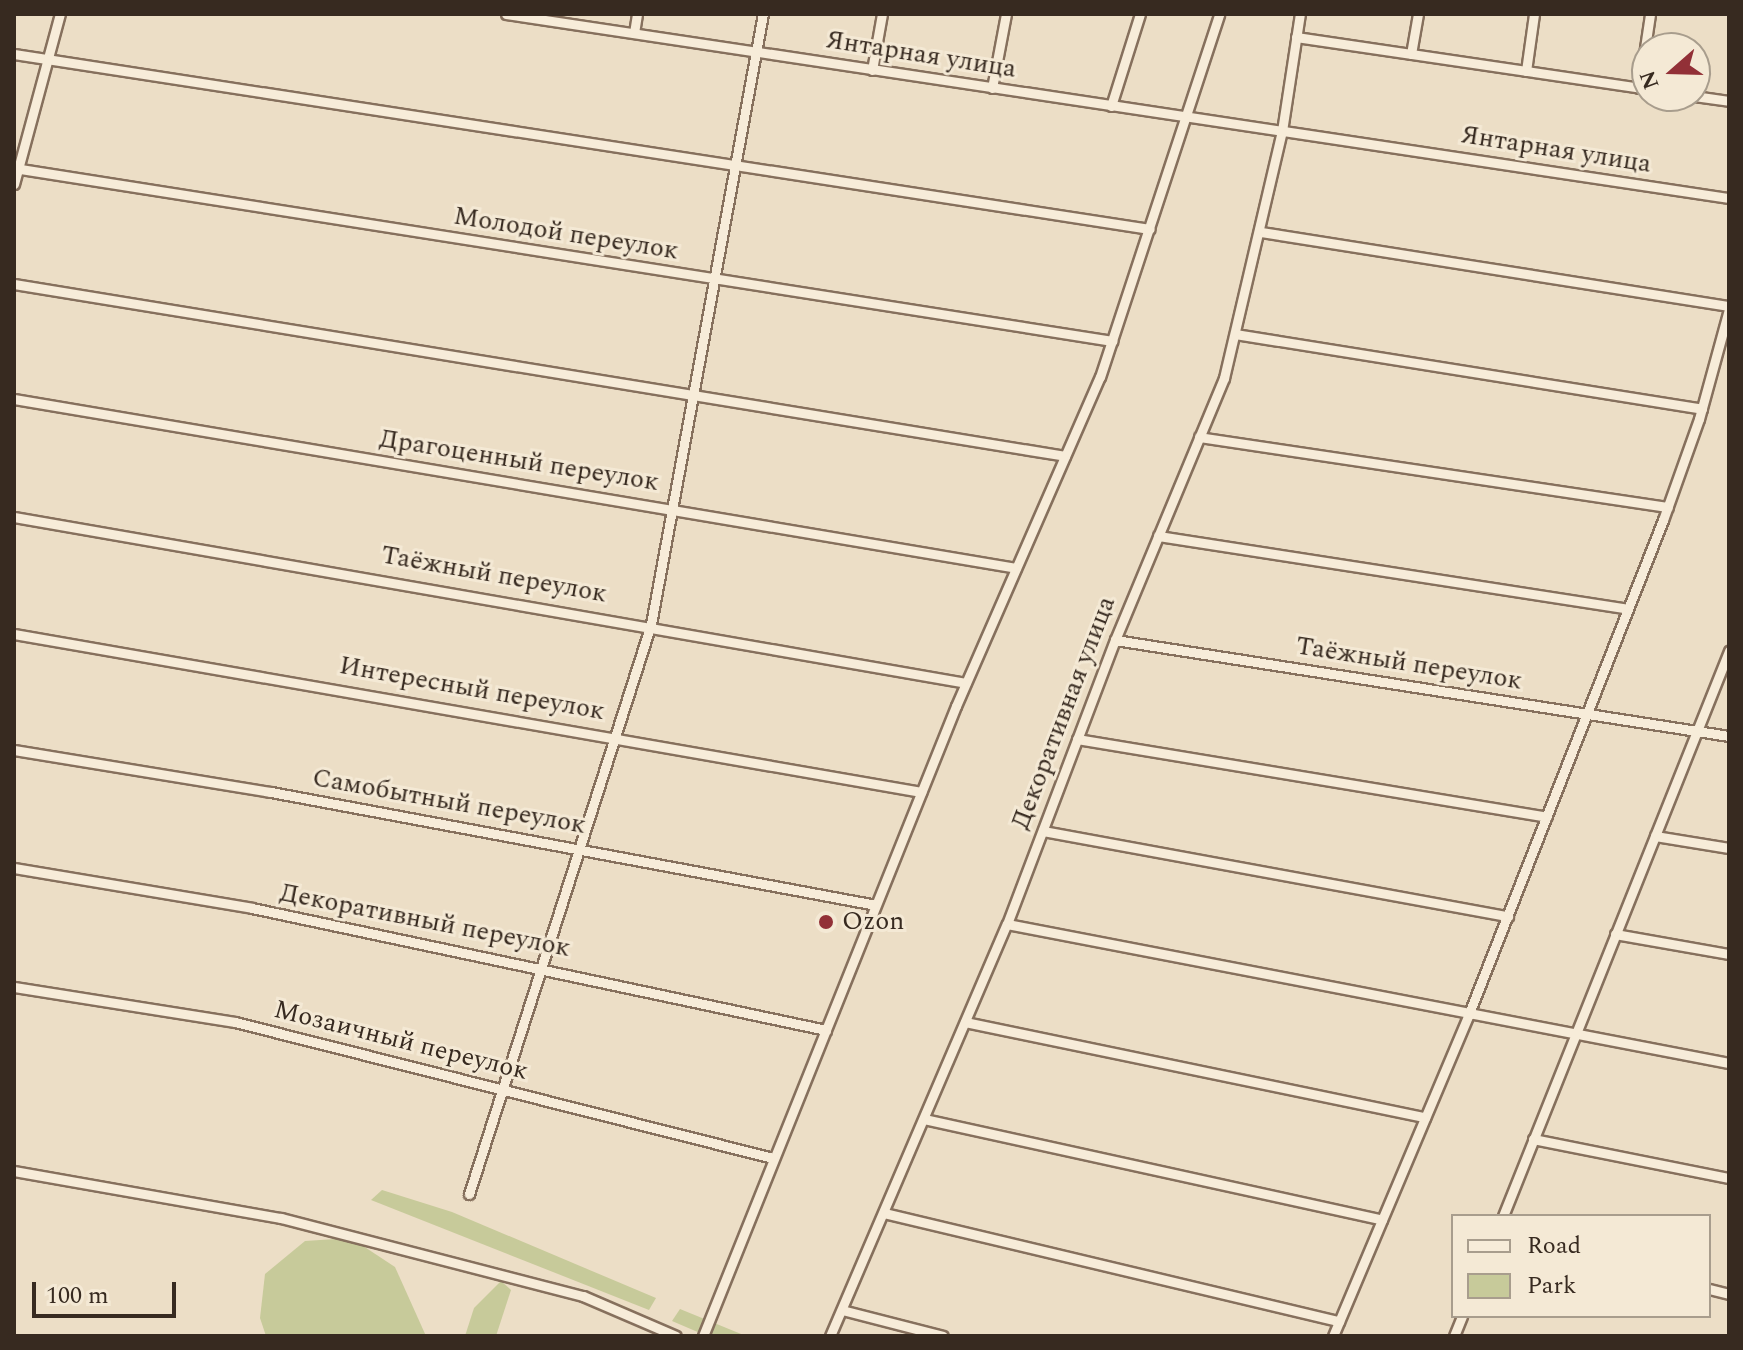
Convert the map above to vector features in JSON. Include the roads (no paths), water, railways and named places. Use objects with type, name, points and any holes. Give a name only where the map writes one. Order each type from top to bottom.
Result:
[{"type":"street","points":[[14,184],[60,14]]},
{"type":"street","name":"Янтарная улица","points":[[506,14],[1729,198]]},
{"type":"street","points":[[634,33],[637,14]]},
{"type":"street","points":[[469,1194],[651,624],[763,14]]},
{"type":"street","points":[[872,70],[882,14]]},
{"type":"street","points":[[992,88],[1006,14]]},
{"type":"street","points":[[1111,106],[1140,14]]},
{"type":"street","points":[[703,1336],[921,792],[1112,341],[1219,14]]},
{"type":"street","name":"Декоративная улица","points":[[830,1336],[1007,924],[1115,640],[1199,437],[1235,334],[1261,232],[1282,131],[1300,14]]},
{"type":"street","points":[[1411,54],[1418,14]]},
{"type":"street","points":[[1526,71],[1534,14]]},
{"type":"street","points":[[1296,37],[1631,86]]},
{"type":"street","points":[[14,54],[1150,229]]},
{"type":"street","name":"Молодой переулок","points":[[16,168],[1112,341]]},
{"type":"street","points":[[1261,232],[1729,308],[1702,409],[1668,507],[1508,916],[1333,1336]]},
{"type":"street","points":[[14,284],[1065,456]]},
{"type":"street","points":[[1235,334],[1702,409]]},
{"type":"street","name":"Драгоценный переулок","points":[[14,399],[1016,568]]},
{"type":"street","points":[[1199,437],[1668,507]]},
{"type":"street","name":"Таёжный переулок","points":[[14,517],[651,624],[966,683]]},
{"type":"street","points":[[1158,536],[1627,609]]},
{"type":"street","name":"Интересный переулок","points":[[14,634],[615,736],[921,792]]},
{"type":"street","name":"Таёжный переулок","points":[[1115,640],[1729,736]]},
{"type":"street","points":[[1504,1214],[1729,651]]},
{"type":"street","points":[[1077,739],[1547,817]]},
{"type":"street","name":"Самобытный переулок","points":[[14,750],[579,848],[876,905]]},
{"type":"street","points":[[1043,831],[1508,916]]},
{"type":"street","points":[[1655,836],[1729,848]]},
{"type":"street","name":"Декоративный переулок","points":[[14,868],[252,908],[542,966],[826,1030]]},
{"type":"street","points":[[1007,924],[1729,1063]]},
{"type":"street","points":[[1615,934],[1729,954]]},
{"type":"street","name":"Мозаичный переулок","points":[[14,987],[235,1022],[773,1158]]},
{"type":"street","points":[[965,1022],[1425,1117]]},
{"type":"street","points":[[924,1119],[1382,1220]]},
{"type":"street","points":[[1533,1139],[1729,1178]]},
{"type":"street","points":[[14,1171],[281,1218],[583,1296],[676,1336]]},
{"type":"street","points":[[884,1213],[1339,1321]]},
{"type":"street","points":[[842,1310],[943,1336]]},
{"type":"place","name":"Ozon","points":[[826,922]]}]
